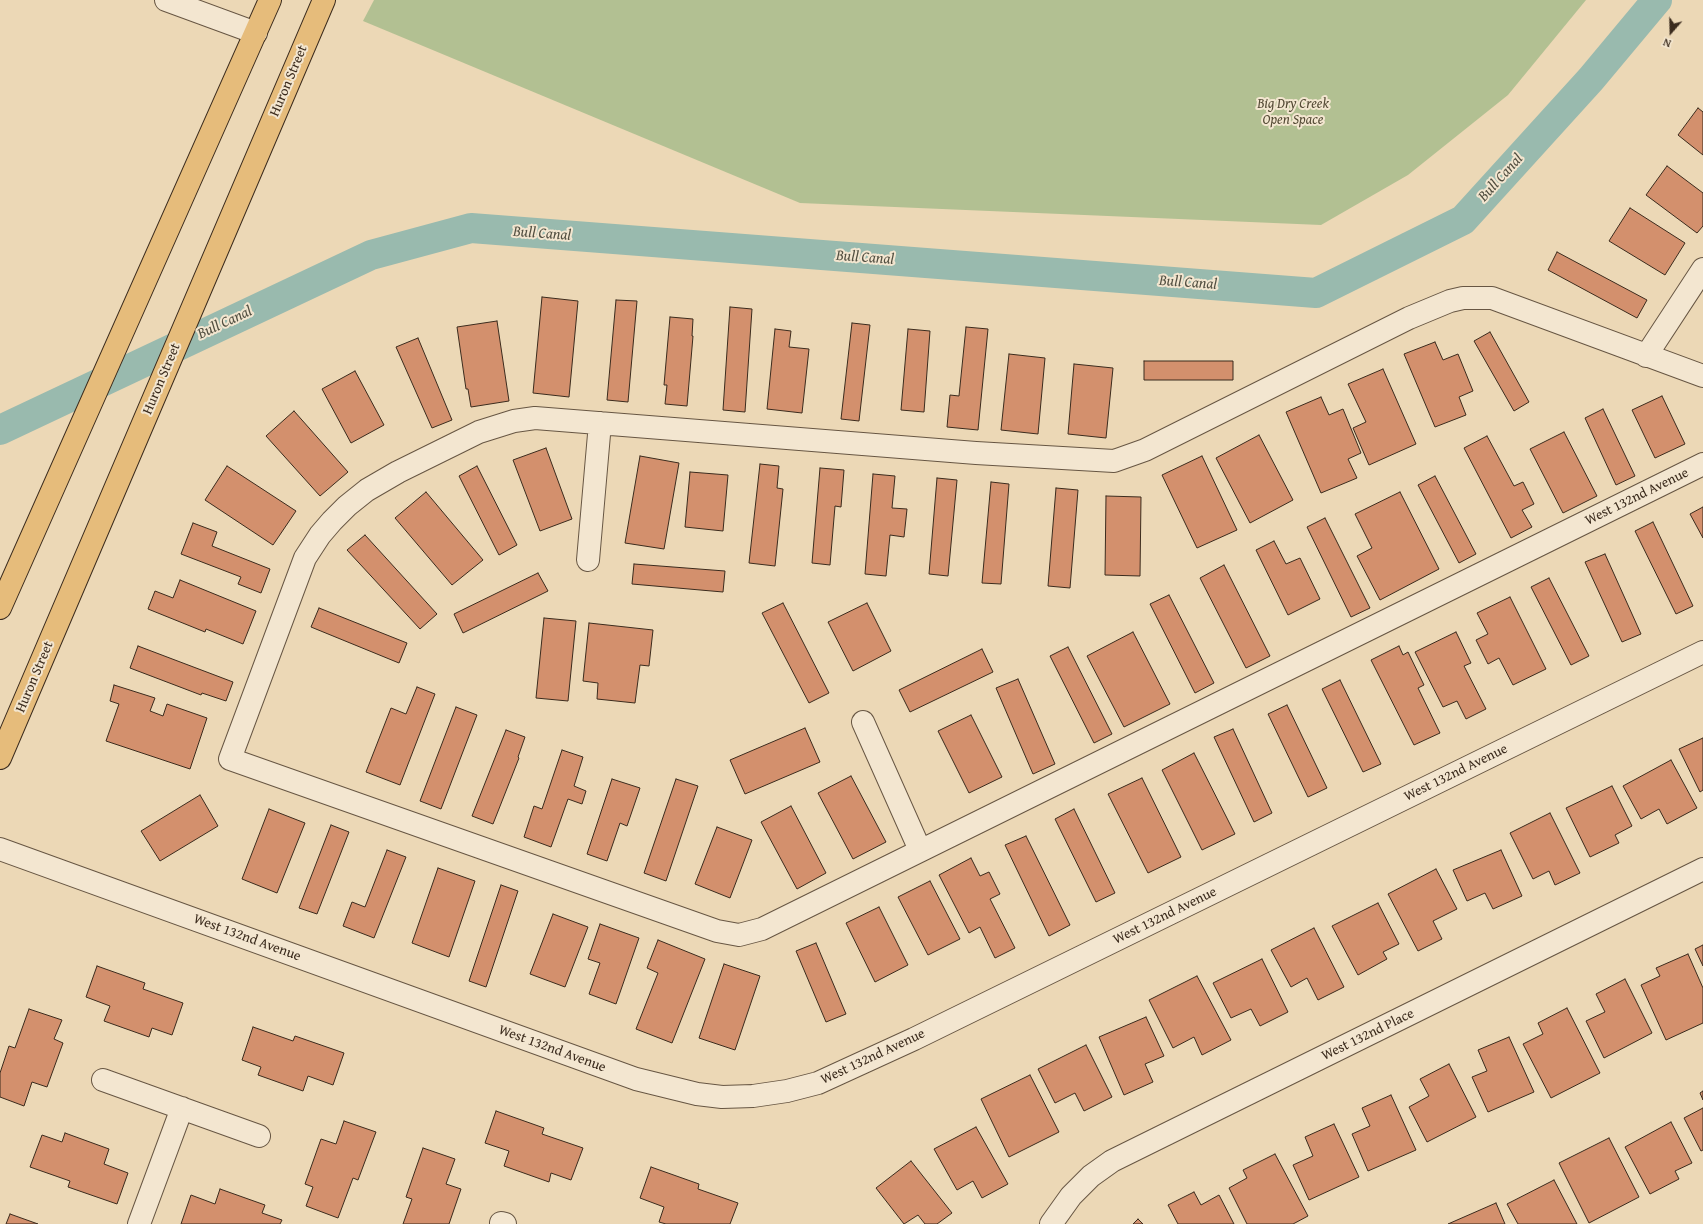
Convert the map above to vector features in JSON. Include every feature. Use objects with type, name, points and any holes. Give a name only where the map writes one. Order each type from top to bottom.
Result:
[{"type":"main road","points":[[0,608],[270,0]]},
{"type":"main road","name":"Huron Street","points":[[0,758],[324,0]]},
{"type":"street","points":[[166,0],[256,33]]},
{"type":"street","points":[[1646,356],[1703,269]]},
{"type":"street","points":[[588,560],[600,423],[961,451],[1114,461],[1145,450],[1409,318],[1450,301],[1463,298],[1492,298],[1703,376]]},
{"type":"street","name":"West 132nd Avenue","points":[[600,423],[535,418],[514,421],[486,430],[398,472],[367,490],[347,506],[320,535],[305,558],[230,759],[717,931],[739,935],[762,929],[1703,464]]},
{"type":"street","name":"West 132nd Avenue","points":[[0,849],[636,1079],[697,1094],[722,1097],[753,1096],[787,1091],[818,1083],[914,1039],[1703,652]]},
{"type":"street","points":[[863,722],[920,850]]},
{"type":"street","name":"West 132nd Place","points":[[1051,1224],[1071,1196],[1091,1176],[1112,1161],[1703,870]]},
{"type":"street","points":[[103,1080],[260,1136]]},
{"type":"street","points":[[139,1224],[182,1108]]},
{"type":"green space","name":"Big Dry Creek Open Space","points":[[374,0],[1586,0],[1508,95],[1408,175],[1321,225],[800,203],[363,21]]},
{"type":"building","points":[[1698,108],[1703,112],[1703,155],[1678,135]]},
{"type":"building","points":[[1667,166],[1703,193],[1703,226],[1697,233],[1646,195]]},
{"type":"building","points":[[1630,208],[1685,243],[1665,275],[1609,241]]},
{"type":"building","points":[[1557,252],[1647,300],[1637,318],[1548,270]]},
{"type":"building","points":[[542,297],[578,301],[569,397],[533,393]]},
{"type":"building","points":[[616,300],[637,301],[628,402],[607,400]]},
{"type":"building","points":[[730,307],[752,309],[745,412],[723,410]]},
{"type":"building","points":[[670,317],[693,319],[687,406],[665,404],[667,385],[664,385]]},
{"type":"building","points":[[497,321],[509,401],[471,407],[468,389],[466,389],[457,327]]},
{"type":"building","points":[[852,323],[870,325],[859,421],[841,419]]},
{"type":"building","points":[[966,327],[988,329],[978,430],[947,427],[950,395],[959,396]]},
{"type":"building","points":[[775,329],[791,331],[789,347],[809,349],[802,413],[767,409]]},
{"type":"building","points":[[908,329],[930,331],[924,412],[901,410]]},
{"type":"building","points":[[1490,332],[1529,402],[1514,411],[1474,341]]},
{"type":"building","points":[[418,338],[452,420],[432,428],[396,347]]},
{"type":"building","points":[[1435,342],[1443,360],[1458,354],[1473,391],[1459,397],[1466,415],[1435,427],[1404,354]]},
{"type":"building","points":[[1009,354],[1045,358],[1038,434],[1001,430]]},
{"type":"building","points":[[1144,361],[1233,361],[1233,380],[1144,380]]},
{"type":"building","points":[[1074,364],[1113,368],[1106,438],[1068,434]]},
{"type":"building","points":[[1383,369],[1416,444],[1369,465],[1353,428],[1366,422],[1348,384]]},
{"type":"building","points":[[355,371],[384,425],[351,443],[322,389]]},
{"type":"building","points":[[1662,396],[1685,444],[1655,458],[1632,410]]},
{"type":"building","points":[[1321,397],[1329,415],[1343,409],[1361,453],[1348,459],[1357,478],[1321,493],[1286,412]]},
{"type":"building","points":[[1603,409],[1635,476],[1616,485],[1585,418]]},
{"type":"building","points":[[294,411],[348,472],[320,496],[266,436]]},
{"type":"building","points":[[1564,432],[1597,496],[1563,513],[1530,449]]},
{"type":"building","points":[[1259,435],[1293,500],[1250,523],[1216,458]]},
{"type":"building","points":[[1487,436],[1514,486],[1523,482],[1534,504],[1522,510],[1532,527],[1511,538],[1464,448]]},
{"type":"building","points":[[546,448],[572,519],[540,531],[513,460]]},
{"type":"building","points":[[640,456],[679,463],[664,549],[625,543]]},
{"type":"building","points":[[1202,456],[1237,530],[1197,548],[1162,475]]},
{"type":"building","points":[[760,464],[779,466],[777,488],[783,489],[775,566],[749,563]]},
{"type":"building","points":[[227,466],[296,511],[273,545],[205,500]]},
{"type":"building","points":[[477,466],[517,545],[499,555],[459,476]]},
{"type":"building","points":[[820,468],[844,470],[841,507],[835,506],[830,565],[812,563]]},
{"type":"building","points":[[690,472],[728,475],[723,531],[685,527]]},
{"type":"building","points":[[873,474],[895,476],[892,508],[907,509],[904,537],[890,535],[886,576],[865,574]]},
{"type":"building","points":[[1435,476],[1476,554],[1459,563],[1418,485]]},
{"type":"building","points":[[937,478],[957,480],[948,576],[929,574]]},
{"type":"building","points":[[991,482],[1009,484],[1001,584],[982,583]]},
{"type":"building","points":[[1056,488],[1078,490],[1070,588],[1048,586]]},
{"type":"building","points":[[426,492],[483,560],[452,585],[395,518]]},
{"type":"building","points":[[1400,492],[1439,569],[1380,600],[1357,556],[1372,548],[1355,514]]},
{"type":"building","points":[[1106,496],[1141,497],[1140,576],[1105,575]]},
{"type":"building","points":[[1703,507],[1703,538],[1690,514]]},
{"type":"building","points":[[1325,518],[1370,608],[1351,617],[1307,527]]},
{"type":"building","points":[[1653,522],[1693,606],[1676,614],[1635,531]]},
{"type":"building","points":[[193,523],[217,532],[212,546],[270,569],[261,593],[238,584],[241,577],[181,554]]},
{"type":"building","points":[[365,535],[437,614],[420,629],[347,550]]},
{"type":"building","points":[[1274,541],[1286,564],[1300,558],[1320,599],[1288,615],[1256,550]]},
{"type":"building","points":[[1605,554],[1641,634],[1622,642],[1585,562]]},
{"type":"building","points":[[634,564],[725,571],[723,592],[632,584]]},
{"type":"building","points":[[1224,565],[1270,656],[1246,668],[1200,578]]},
{"type":"building","points":[[538,573],[548,591],[463,633],[454,614]]},
{"type":"building","points":[[1549,578],[1589,656],[1571,665],[1531,587]]},
{"type":"building","points":[[180,580],[256,611],[243,644],[206,629],[205,632],[148,609],[155,591],[173,598]]},
{"type":"building","points":[[1169,595],[1214,683],[1195,693],[1150,604]]},
{"type":"building","points":[[1510,597],[1546,669],[1513,685],[1499,658],[1488,664],[1476,640],[1488,634],[1477,613]]},
{"type":"building","points":[[783,603],[829,693],[809,703],[762,613]]},
{"type":"building","points":[[867,603],[891,651],[853,671],[828,622]]},
{"type":"building","points":[[319,608],[407,643],[399,663],[311,627]]},
{"type":"building","points":[[544,618],[576,621],[568,701],[536,698]]},
{"type":"building","points":[[589,623],[653,630],[649,666],[640,665],[635,703],[597,699],[598,683],[583,681]]},
{"type":"building","points":[[1133,632],[1170,704],[1124,727],[1087,656]]},
{"type":"building","points":[[1456,632],[1471,663],[1464,666],[1486,709],[1466,719],[1457,701],[1443,707],[1415,652]]},
{"type":"building","points":[[138,646],[233,682],[226,701],[202,693],[201,695],[130,668]]},
{"type":"building","points":[[1399,646],[1403,655],[1408,652],[1424,685],[1418,688],[1440,733],[1414,745],[1371,660]]},
{"type":"building","points":[[1068,647],[1112,734],[1094,743],[1050,656]]},
{"type":"building","points":[[982,649],[993,672],[910,712],[899,690]]},
{"type":"building","points":[[1018,679],[1055,764],[1033,774],[996,688]]},
{"type":"building","points":[[1340,680],[1381,764],[1363,772],[1322,689]]},
{"type":"building","points":[[114,685],[155,698],[150,711],[163,716],[167,704],[207,718],[190,769],[106,741],[119,704],[110,701]]},
{"type":"building","points":[[417,687],[435,694],[400,785],[366,772],[391,708],[406,714]]},
{"type":"building","points":[[1287,705],[1327,788],[1308,797],[1268,714]]},
{"type":"building","points":[[456,707],[477,715],[441,809],[420,801]]},
{"type":"building","points":[[971,715],[1002,777],[969,793],[938,731]]},
{"type":"building","points":[[805,728],[820,762],[745,794],[730,760]]},
{"type":"building","points":[[1233,729],[1272,813],[1254,822],[1214,737]]},
{"type":"building","points":[[506,730],[525,737],[518,757],[519,758],[493,824],[472,816]]},
{"type":"building","points":[[1703,738],[1703,790],[1700,792],[1679,749]]},
{"type":"building","points":[[562,750],[583,757],[574,786],[586,791],[582,804],[568,799],[551,847],[524,837],[534,806],[542,809]]},
{"type":"building","points":[[1194,753],[1235,834],[1202,850],[1162,770]]},
{"type":"building","points":[[1671,760],[1697,808],[1667,824],[1659,809],[1641,819],[1623,786]]},
{"type":"building","points":[[851,776],[886,842],[853,859],[818,793]]},
{"type":"building","points":[[1142,778],[1181,857],[1148,873],[1108,794]]},
{"type":"building","points":[[612,779],[640,788],[627,826],[620,823],[607,861],[587,854]]},
{"type":"building","points":[[676,779],[698,786],[666,881],[644,873]]},
{"type":"building","points":[[1612,786],[1632,826],[1615,835],[1619,843],[1590,857],[1566,808]]},
{"type":"building","points":[[200,795],[218,826],[160,861],[141,831]]},
{"type":"building","points":[[791,806],[826,873],[797,889],[761,822]]},
{"type":"building","points":[[269,809],[305,823],[277,893],[242,879]]},
{"type":"building","points":[[1074,809],[1115,893],[1096,902],[1055,819]]},
{"type":"building","points":[[1550,813],[1580,873],[1555,885],[1549,871],[1533,879],[1510,833]]},
{"type":"building","points":[[331,825],[349,832],[317,914],[299,908]]},
{"type":"building","points":[[717,827],[752,840],[730,898],[695,884]]},
{"type":"building","points":[[1026,836],[1070,925],[1049,936],[1005,845]]},
{"type":"building","points":[[387,850],[406,857],[374,938],[343,926],[352,902],[365,907]]},
{"type":"building","points":[[1501,850],[1522,896],[1493,909],[1485,893],[1467,901],[1453,870]]},
{"type":"building","points":[[971,858],[980,876],[989,872],[1000,894],[990,899],[1015,948],[995,958],[980,927],[969,933],[939,875]]},
{"type":"building","points":[[438,868],[475,881],[449,957],[412,943]]},
{"type":"building","points":[[1436,869],[1457,909],[1433,921],[1442,939],[1418,951],[1388,894]]},
{"type":"building","points":[[930,881],[960,939],[928,955],[898,897]]},
{"type":"building","points":[[501,885],[518,891],[486,987],[469,981]]},
{"type":"building","points":[[1378,903],[1399,944],[1383,952],[1387,959],[1358,975],[1332,926]]},
{"type":"building","points":[[879,907],[908,965],[875,982],[846,923]]},
{"type":"building","points":[[553,914],[588,927],[565,987],[530,974]]},
{"type":"building","points":[[600,924],[639,938],[616,1004],[589,994],[600,963],[588,959]]},
{"type":"building","points":[[1314,928],[1344,987],[1318,1000],[1307,978],[1291,987],[1271,950]]},
{"type":"building","points":[[658,940],[705,959],[672,1043],[636,1029],[658,973],[647,968]]},
{"type":"building","points":[[816,943],[846,1014],[826,1022],[796,951]]},
{"type":"building","points":[[1703,945],[1703,966],[1695,949]]},
{"type":"building","points":[[1688,954],[1703,988],[1703,1023],[1666,1040],[1641,985],[1660,976],[1656,968]]},
{"type":"building","points":[[1262,959],[1288,1012],[1260,1026],[1251,1009],[1231,1018],[1213,983]]},
{"type":"building","points":[[724,964],[760,976],[735,1050],[699,1038]]},
{"type":"building","points":[[97,966],[145,983],[143,989],[183,1003],[172,1035],[152,1028],[149,1037],[104,1021],[110,1006],[86,997]]},
{"type":"building","points":[[1197,976],[1231,1040],[1202,1055],[1194,1037],[1173,1048],[1149,1000]]},
{"type":"building","points":[[1625,979],[1652,1033],[1604,1058],[1586,1021],[1605,1012],[1596,994]]},
{"type":"building","points":[[1567,1008],[1600,1073],[1551,1098],[1523,1044],[1543,1034],[1538,1023]]},
{"type":"building","points":[[29,1009],[62,1020],[54,1039],[63,1043],[47,1087],[32,1082],[24,1106],[0,1097],[0,1073],[9,1046],[15,1048]]},
{"type":"building","points":[[1146,1017],[1164,1056],[1145,1064],[1153,1082],[1124,1095],[1099,1037]]},
{"type":"building","points":[[253,1027],[293,1041],[295,1036],[344,1053],[333,1085],[308,1076],[303,1091],[258,1075],[261,1067],[242,1060]]},
{"type":"building","points":[[1509,1037],[1534,1092],[1488,1112],[1472,1077],[1487,1071],[1478,1050]]},
{"type":"building","points":[[1086,1045],[1112,1097],[1084,1111],[1075,1093],[1055,1103],[1038,1069]]},
{"type":"building","points":[[1449,1064],[1476,1117],[1427,1142],[1409,1107],[1429,1096],[1420,1079]]},
{"type":"building","points":[[1030,1075],[1059,1132],[1009,1157],[981,1099]]},
{"type":"building","points":[[1703,1091],[1703,1100],[1700,1093]]},
{"type":"building","points":[[1391,1095],[1416,1150],[1368,1171],[1352,1134],[1370,1126],[1362,1108]]},
{"type":"building","points":[[1703,1108],[1703,1150],[1701,1151],[1684,1118]]},
{"type":"building","points":[[496,1111],[544,1128],[542,1134],[583,1148],[571,1180],[551,1173],[549,1182],[504,1166],[509,1151],[485,1143]]},
{"type":"building","points":[[344,1121],[376,1132],[358,1180],[353,1178],[338,1218],[306,1206],[313,1187],[305,1184],[321,1139],[336,1144]]},
{"type":"building","points":[[1671,1122],[1692,1163],[1675,1171],[1679,1179],[1650,1194],[1625,1147]]},
{"type":"building","points":[[1334,1124],[1359,1177],[1309,1200],[1293,1165],[1313,1156],[1305,1137]]},
{"type":"building","points":[[976,1127],[1008,1184],[982,1198],[973,1181],[957,1190],[934,1149]]},
{"type":"building","points":[[65,1133],[109,1149],[104,1164],[128,1173],[117,1204],[68,1187],[70,1181],[30,1167],[42,1135],[62,1142]]},
{"type":"building","points":[[1609,1138],[1639,1197],[1589,1223],[1559,1163]]},
{"type":"building","points":[[423,1148],[455,1159],[446,1184],[461,1189],[449,1224],[403,1224],[412,1199],[406,1197]]},
{"type":"building","points":[[1275,1154],[1308,1216],[1293,1224],[1247,1224],[1229,1188],[1247,1178],[1243,1170]]},
{"type":"building","points":[[911,1161],[952,1213],[937,1224],[925,1224],[918,1215],[904,1224],[876,1188]]},
{"type":"building","points":[[651,1167],[699,1184],[698,1189],[738,1203],[730,1224],[666,1224],[659,1222],[664,1207],[640,1198]]},
{"type":"building","points":[[1554,1180],[1577,1224],[1518,1224],[1507,1204]]},
{"type":"building","points":[[220,1189],[265,1205],[262,1213],[282,1220],[280,1224],[181,1224],[191,1195],[215,1204]]},
{"type":"building","points":[[1194,1192],[1201,1205],[1219,1195],[1234,1224],[1178,1224],[1168,1205]]},
{"type":"building","points":[[1496,1203],[1505,1224],[1448,1224]]},
{"type":"building","points":[[10,1214],[38,1224],[6,1224]]},
{"type":"building","points":[[1138,1219],[1143,1224],[1133,1224]]},
{"type":"waterway","name":"Bull Canal","points":[[0,430],[371,255],[471,228],[1316,293],[1463,220],[1591,79],[1657,0]]}]
